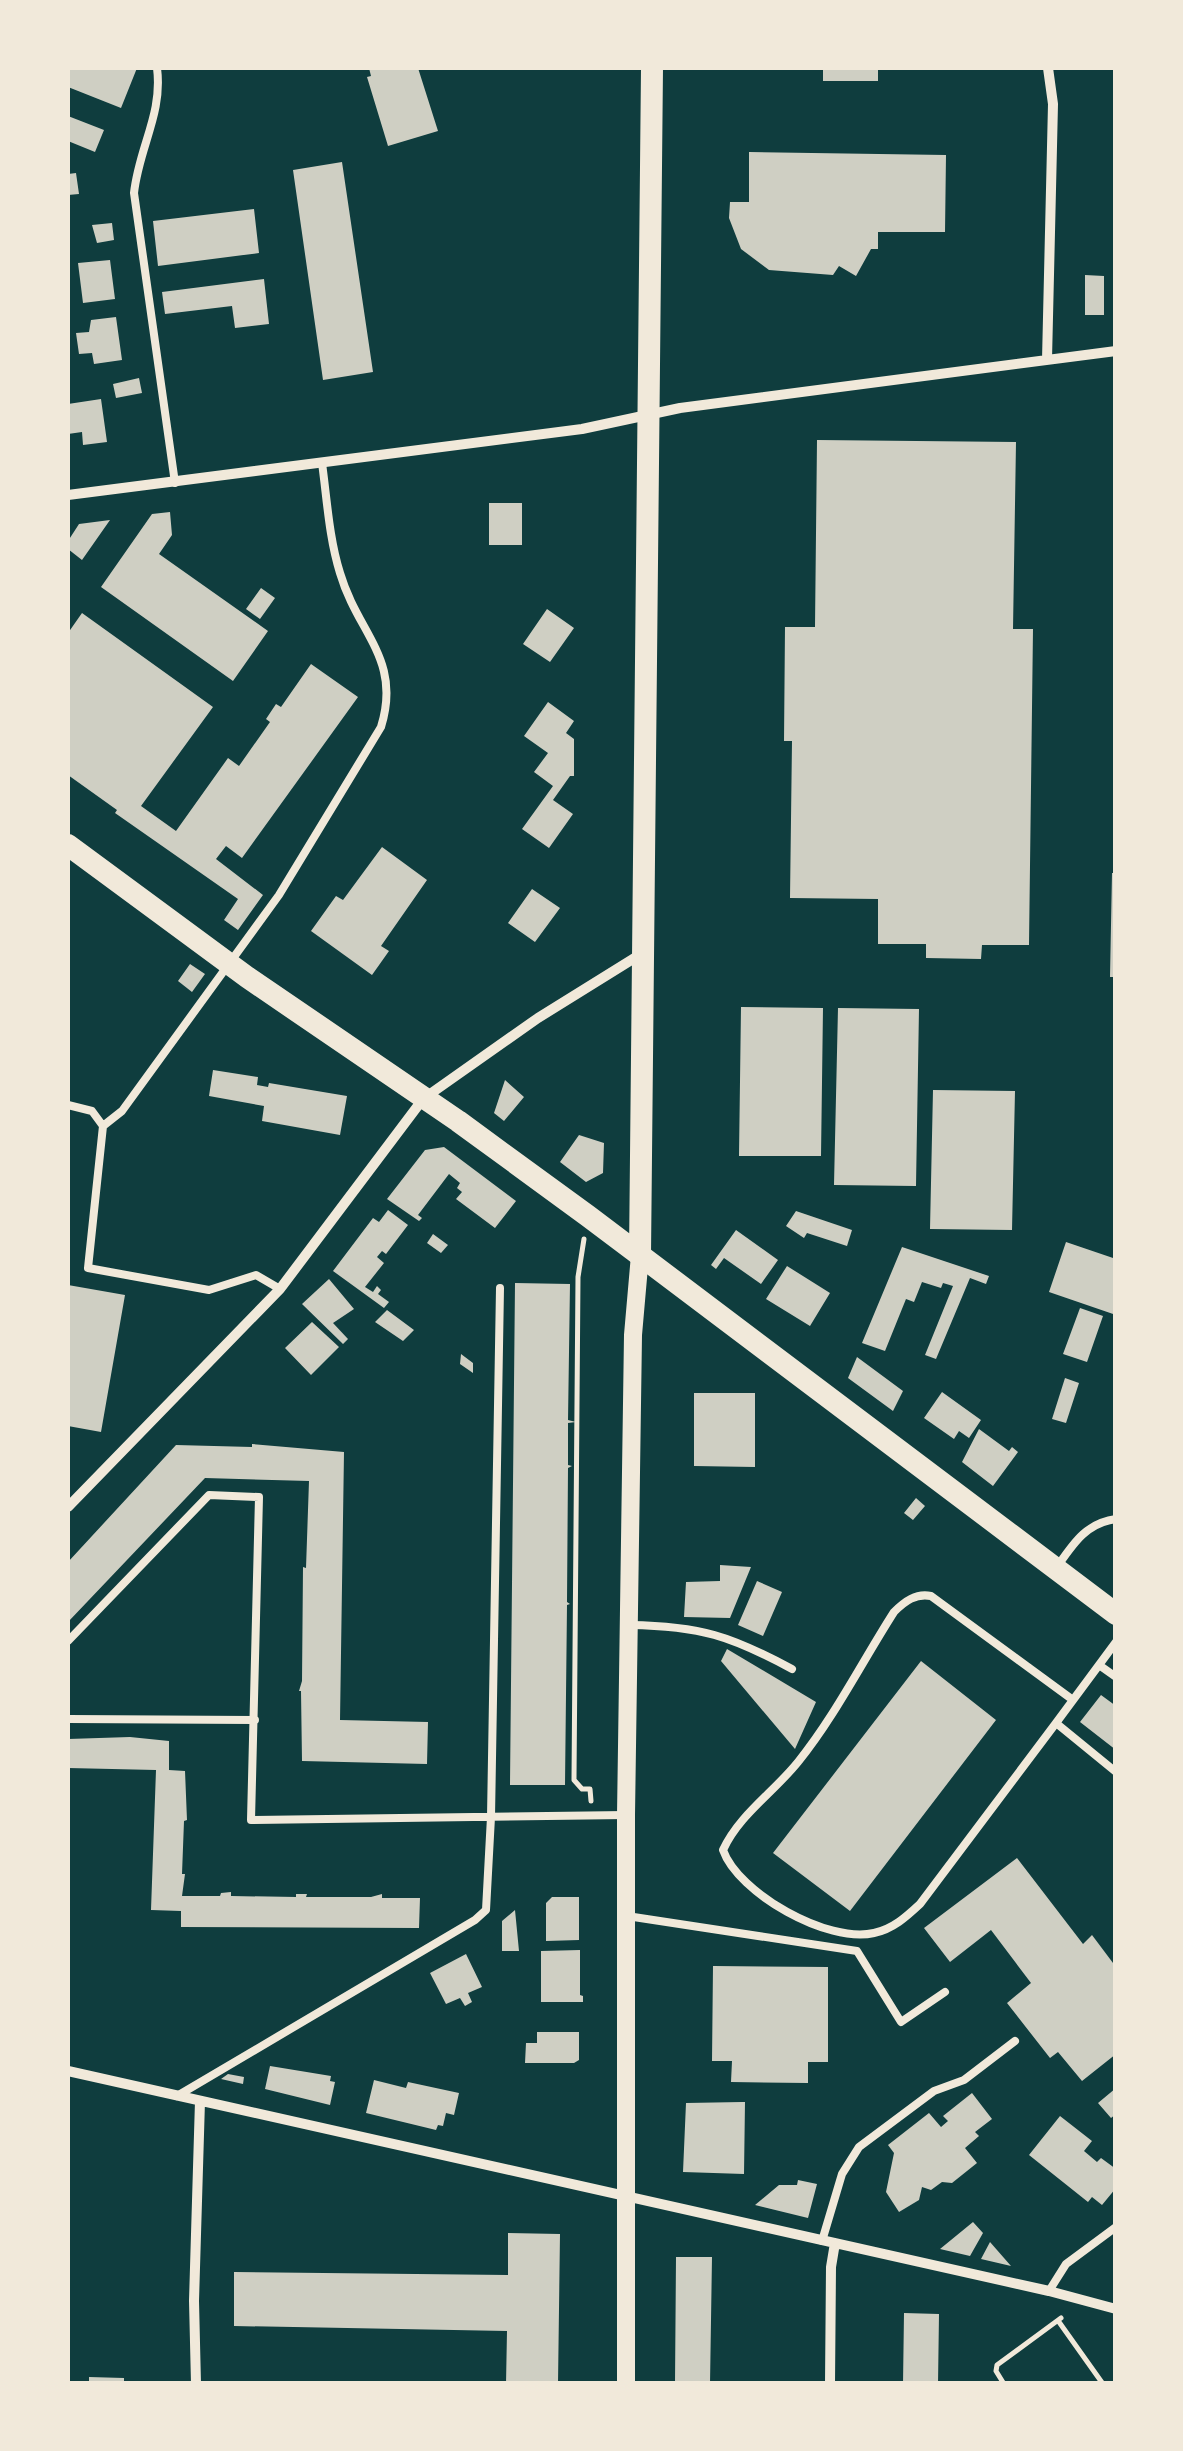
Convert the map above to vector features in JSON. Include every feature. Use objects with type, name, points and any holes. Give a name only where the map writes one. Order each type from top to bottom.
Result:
[{"type":"main road","points":[[640,1255],[652,68]]},
{"type":"main road","points":[[68,845],[588,1216],[1116,1614]]},
{"type":"street","points":[[1047,360],[1053,104],[1048,68]]},
{"type":"street","points":[[68,495],[322,464],[582,428],[680,408],[1116,351]]},
{"type":"street","points":[[68,1508],[280,1289],[423,1099],[538,1018],[642,953]]},
{"type":"street","points":[[626,2384],[626,1815],[633,1336],[640,1255]]},
{"type":"street","points":[[68,2071],[1116,2309]]},
{"type":"street","points":[[196,2384],[194,2300],[200,2101]]},
{"type":"street","points":[[830,2384],[831,2268],[835,2244]]},
{"type":"lane","points":[[157,68],[159,102],[137,168],[134,192],[175,483]]},
{"type":"lane","points":[[103,1126],[122,1111],[255,930],[381,727],[389,701],[388,679],[340,572],[322,464]]},
{"type":"lane","points":[[68,1106],[92,1111],[103,1126],[88,1268],[209,1290],[256,1275],[280,1289]]},
{"type":"lane","points":[[177,2096],[486,1910],[500,1288]]},
{"type":"lane","points":[[68,1641],[209,1494],[259,1497],[252,1820],[626,1815]]},
{"type":"lane","points":[[1054,1570],[1082,1534],[1106,1520],[1116,1519]]},
{"type":"lane","points":[[1073,1700],[932,1596],[911,1598],[894,1612],[823,1728],[796,1764],[732,1832],[722,1850],[729,1867],[743,1882],[801,1920],[852,1934],[890,1928],[920,1904],[1073,1700],[1116,1642]]},
{"type":"lane","points":[[630,1625],[676,1626],[726,1636],[792,1670]]},
{"type":"lane","points":[[1099,1665],[1116,1678]]},
{"type":"lane","points":[[68,1720],[254,1720]]},
{"type":"lane","points":[[1056,1722],[1116,1772]]},
{"type":"lane","points":[[627,1916],[857,1951],[901,2022],[945,1992]]},
{"type":"lane","points":[[822,2240],[842,2174],[859,2147],[934,2090],[964,2080],[1014,2041]]},
{"type":"lane","points":[[1050,2291],[1066,2264],[1116,2227]]},
{"type":"path","points":[[588,1216],[578,1277],[574,1780],[582,1789],[590,1790],[591,1816]]},
{"type":"path","points":[[1004,2384],[996,2372],[997,2365],[1060,2320],[1104,2383]]},
{"type":"building","points":[[68,68],[137,68],[121,108],[68,87]]},
{"type":"building","points":[[369,68],[418,68],[438,131],[388,146],[367,77],[371,76]]},
{"type":"building","points":[[823,68],[878,68],[878,81],[823,81]]},
{"type":"building","points":[[68,116],[104,130],[95,152],[68,141]]},
{"type":"building","points":[[749,152],[946,155],[945,232],[878,232],[878,249],[871,249],[856,276],[839,266],[833,275],[769,270],[741,249],[729,218],[730,202],[749,202]]},
{"type":"building","points":[[342,162],[373,372],[323,380],[293,170]]},
{"type":"building","points":[[76,173],[79,194],[68,195],[68,174]]},
{"type":"building","points":[[254,209],[259,253],[158,266],[153,221]]},
{"type":"building","points":[[112,223],[114,240],[97,243],[92,225]]},
{"type":"building","points":[[110,260],[115,299],[83,303],[78,263]]},
{"type":"building","points":[[1085,275],[1104,276],[1104,315],[1085,315]]},
{"type":"building","points":[[264,279],[269,324],[235,328],[232,306],[165,314],[162,292]]},
{"type":"building","points":[[116,317],[122,360],[94,364],[92,353],[79,354],[76,333],[89,332],[91,320]]},
{"type":"building","points":[[139,378],[142,393],[116,398],[113,384]]},
{"type":"building","points":[[101,399],[107,442],[83,445],[82,432],[68,434],[68,404]]},
{"type":"building","points":[[817,440],[1016,442],[1013,629],[1033,629],[1029,945],[982,945],[981,959],[926,958],[926,944],[878,944],[878,899],[790,898],[792,741],[784,741],[785,627],[815,627]]},
{"type":"building","points":[[489,503],[522,503],[522,545],[489,545]]},
{"type":"building","points":[[170,512],[172,535],[159,554],[268,631],[233,681],[101,587],[152,514]]},
{"type":"building","points":[[110,520],[82,560],[68,549],[68,541],[79,524]]},
{"type":"building","points":[[261,588],[275,598],[260,619],[246,609]]},
{"type":"building","points":[[547,609],[574,628],[550,662],[523,644]]},
{"type":"building","points":[[82,613],[213,707],[141,806],[176,831],[228,758],[239,766],[270,722],[266,719],[276,704],[281,707],[311,664],[358,697],[242,858],[226,846],[216,859],[263,895],[238,930],[224,920],[238,899],[115,813],[117,810],[68,775],[68,633]]},
{"type":"building","points":[[548,702],[574,721],[566,733],[574,739],[574,776],[570,776],[553,800],[573,814],[549,848],[522,829],[553,786],[534,772],[548,753],[524,736]]},
{"type":"building","points":[[382,847],[427,880],[381,946],[389,951],[372,975],[311,931],[336,896],[343,900]]},
{"type":"building","points":[[1112,873],[1116,873],[1116,977],[1110,977]]},
{"type":"building","points":[[532,889],[560,908],[535,942],[508,923]]},
{"type":"building","points":[[190,964],[205,974],[192,992],[178,981]]},
{"type":"building","points":[[741,1007],[823,1008],[821,1156],[739,1156]]},
{"type":"building","points":[[838,1008],[919,1009],[916,1186],[834,1185]]},
{"type":"building","points":[[213,1070],[258,1077],[257,1085],[268,1087],[269,1083],[347,1096],[340,1135],[262,1121],[264,1106],[209,1096]]},
{"type":"building","points":[[505,1080],[524,1097],[504,1121],[494,1113]]},
{"type":"building","points":[[933,1090],[1015,1091],[1012,1230],[930,1229]]},
{"type":"building","points":[[579,1135],[604,1143],[603,1173],[586,1182],[560,1162]]},
{"type":"building","points":[[444,1147],[516,1201],[495,1228],[456,1199],[462,1192],[457,1188],[460,1183],[449,1174],[418,1215],[422,1218],[419,1221],[387,1199],[425,1150]]},
{"type":"building","points":[[388,1210],[408,1225],[386,1254],[382,1251],[377,1257],[384,1263],[365,1287],[373,1292],[377,1286],[381,1290],[378,1294],[389,1302],[384,1308],[333,1271],[373,1218],[379,1222]]},
{"type":"building","points":[[796,1211],[852,1230],[847,1246],[807,1233],[804,1238],[786,1226]]},
{"type":"building","points":[[736,1230],[778,1260],[761,1284],[724,1258],[716,1269],[711,1265]]},
{"type":"building","points":[[433,1234],[448,1245],[441,1253],[427,1243]]},
{"type":"building","points":[[1066,1242],[1116,1259],[1116,1315],[1049,1292]]},
{"type":"building","points":[[902,1247],[989,1276],[986,1284],[970,1278],[936,1359],[925,1355],[953,1286],[943,1283],[941,1288],[922,1282],[914,1302],[906,1299],[885,1351],[862,1343]]},
{"type":"building","points":[[787,1266],[830,1293],[810,1326],[766,1299]]},
{"type":"building","points":[[329,1279],[354,1309],[333,1323],[348,1339],[343,1344],[302,1304]]},
{"type":"building","points":[[515,1283],[570,1284],[568,1420],[576,1422],[568,1423],[568,1465],[572,1466],[568,1468],[570,1604],[565,1785],[510,1785]]},
{"type":"building","points":[[68,1285],[125,1295],[101,1432],[68,1426]]},
{"type":"building","points":[[1080,1308],[1103,1316],[1087,1362],[1063,1354]]},
{"type":"building","points":[[387,1310],[414,1330],[403,1341],[375,1322]]},
{"type":"building","points":[[312,1322],[339,1347],[311,1375],[285,1348]]},
{"type":"building","points":[[461,1354],[473,1363],[473,1373],[460,1364]]},
{"type":"building","points":[[857,1357],[903,1391],[893,1411],[848,1378]]},
{"type":"building","points":[[1065,1378],[1079,1383],[1066,1423],[1052,1419]]},
{"type":"building","points":[[942,1392],[981,1420],[969,1438],[959,1431],[954,1439],[924,1418]]},
{"type":"building","points":[[694,1393],[755,1393],[755,1467],[694,1466]]},
{"type":"building","points":[[979,1429],[1009,1451],[1012,1447],[1018,1452],[993,1486],[962,1462]]},
{"type":"building","points":[[252,1444],[344,1452],[340,1720],[428,1722],[427,1764],[302,1761],[299,1691],[309,1481],[205,1478],[68,1622],[68,1562],[176,1445]]},
{"type":"building","points":[[916,1498],[925,1506],[913,1520],[904,1513]]},
{"type":"building","points":[[720,1565],[751,1567],[730,1618],[684,1617],[686,1582],[720,1581]]},
{"type":"building","points":[[757,1581],[782,1592],[763,1636],[738,1625]]},
{"type":"building","points":[[727,1649],[816,1702],[795,1749],[721,1661]]},
{"type":"building","points":[[921,1661],[996,1720],[850,1911],[773,1853]]},
{"type":"building","points":[[1101,1695],[1116,1706],[1116,1750],[1080,1722]]},
{"type":"building","points":[[130,1737],[169,1741],[169,1770],[185,1771],[187,1820],[182,1896],[220,1896],[231,1892],[231,1896],[382,1894],[382,1898],[420,1898],[419,1928],[181,1927],[181,1911],[151,1910],[156,1770],[68,1768],[68,1739]]},
{"type":"building","points":[[1017,1858],[1083,1944],[1092,1935],[1116,1967],[1116,2054],[1082,2081],[1058,2052],[1050,2058],[1007,2003],[1031,1983],[991,1930],[950,1962],[924,1928]]},
{"type":"building","points":[[552,1897],[579,1897],[579,1940],[546,1941],[546,1903]]},
{"type":"building","points":[[515,1910],[519,1951],[502,1951],[502,1921]]},
{"type":"building","points":[[580,1950],[583,2002],[541,2002],[541,1951]]},
{"type":"building","points":[[466,1954],[482,1987],[468,1993],[472,2002],[465,2006],[460,1998],[446,2004],[430,1973]]},
{"type":"building","points":[[713,1966],[828,1967],[828,2062],[808,2062],[808,2083],[731,2082],[732,2061],[712,2061]]},
{"type":"building","points":[[537,2032],[579,2032],[579,2060],[525,2063],[526,2043],[537,2043]]},
{"type":"building","points":[[270,2066],[331,2076],[330,2081],[335,2082],[330,2105],[265,2089]]},
{"type":"building","points":[[228,2074],[244,2077],[243,2084],[221,2079]]},
{"type":"building","points":[[374,2080],[406,2088],[408,2082],[459,2093],[454,2115],[446,2113],[443,2126],[438,2125],[436,2130],[366,2113]]},
{"type":"building","points":[[1116,2088],[1116,2114],[1111,2118],[1098,2103]]},
{"type":"building","points":[[972,2093],[992,2119],[975,2132],[979,2136],[965,2148],[977,2163],[952,2183],[942,2182],[931,2190],[922,2187],[919,2200],[899,2212],[886,2192],[894,2153],[888,2145],[929,2113],[941,2127],[948,2121],[943,2116]]},
{"type":"building","points":[[745,2102],[744,2174],[683,2172],[686,2103]]},
{"type":"building","points":[[1060,2116],[1092,2141],[1084,2151],[1097,2162],[1101,2158],[1116,2169],[1116,2188],[1102,2205],[1092,2197],[1088,2202],[1029,2155]]},
{"type":"building","points":[[798,2180],[817,2184],[808,2218],[755,2205],[779,2185],[797,2185]]},
{"type":"building","points":[[973,2222],[983,2233],[970,2256],[940,2249]]},
{"type":"building","points":[[508,2233],[560,2234],[558,2384],[506,2384],[507,2331],[234,2326],[234,2272],[508,2275]]},
{"type":"building","points":[[990,2242],[1011,2266],[981,2259]]},
{"type":"building","points":[[676,2257],[712,2257],[710,2384],[675,2384]]},
{"type":"building","points":[[904,2313],[939,2314],[938,2384],[903,2384]]},
{"type":"building","points":[[89,2377],[124,2378],[124,2384],[89,2384]]}]
